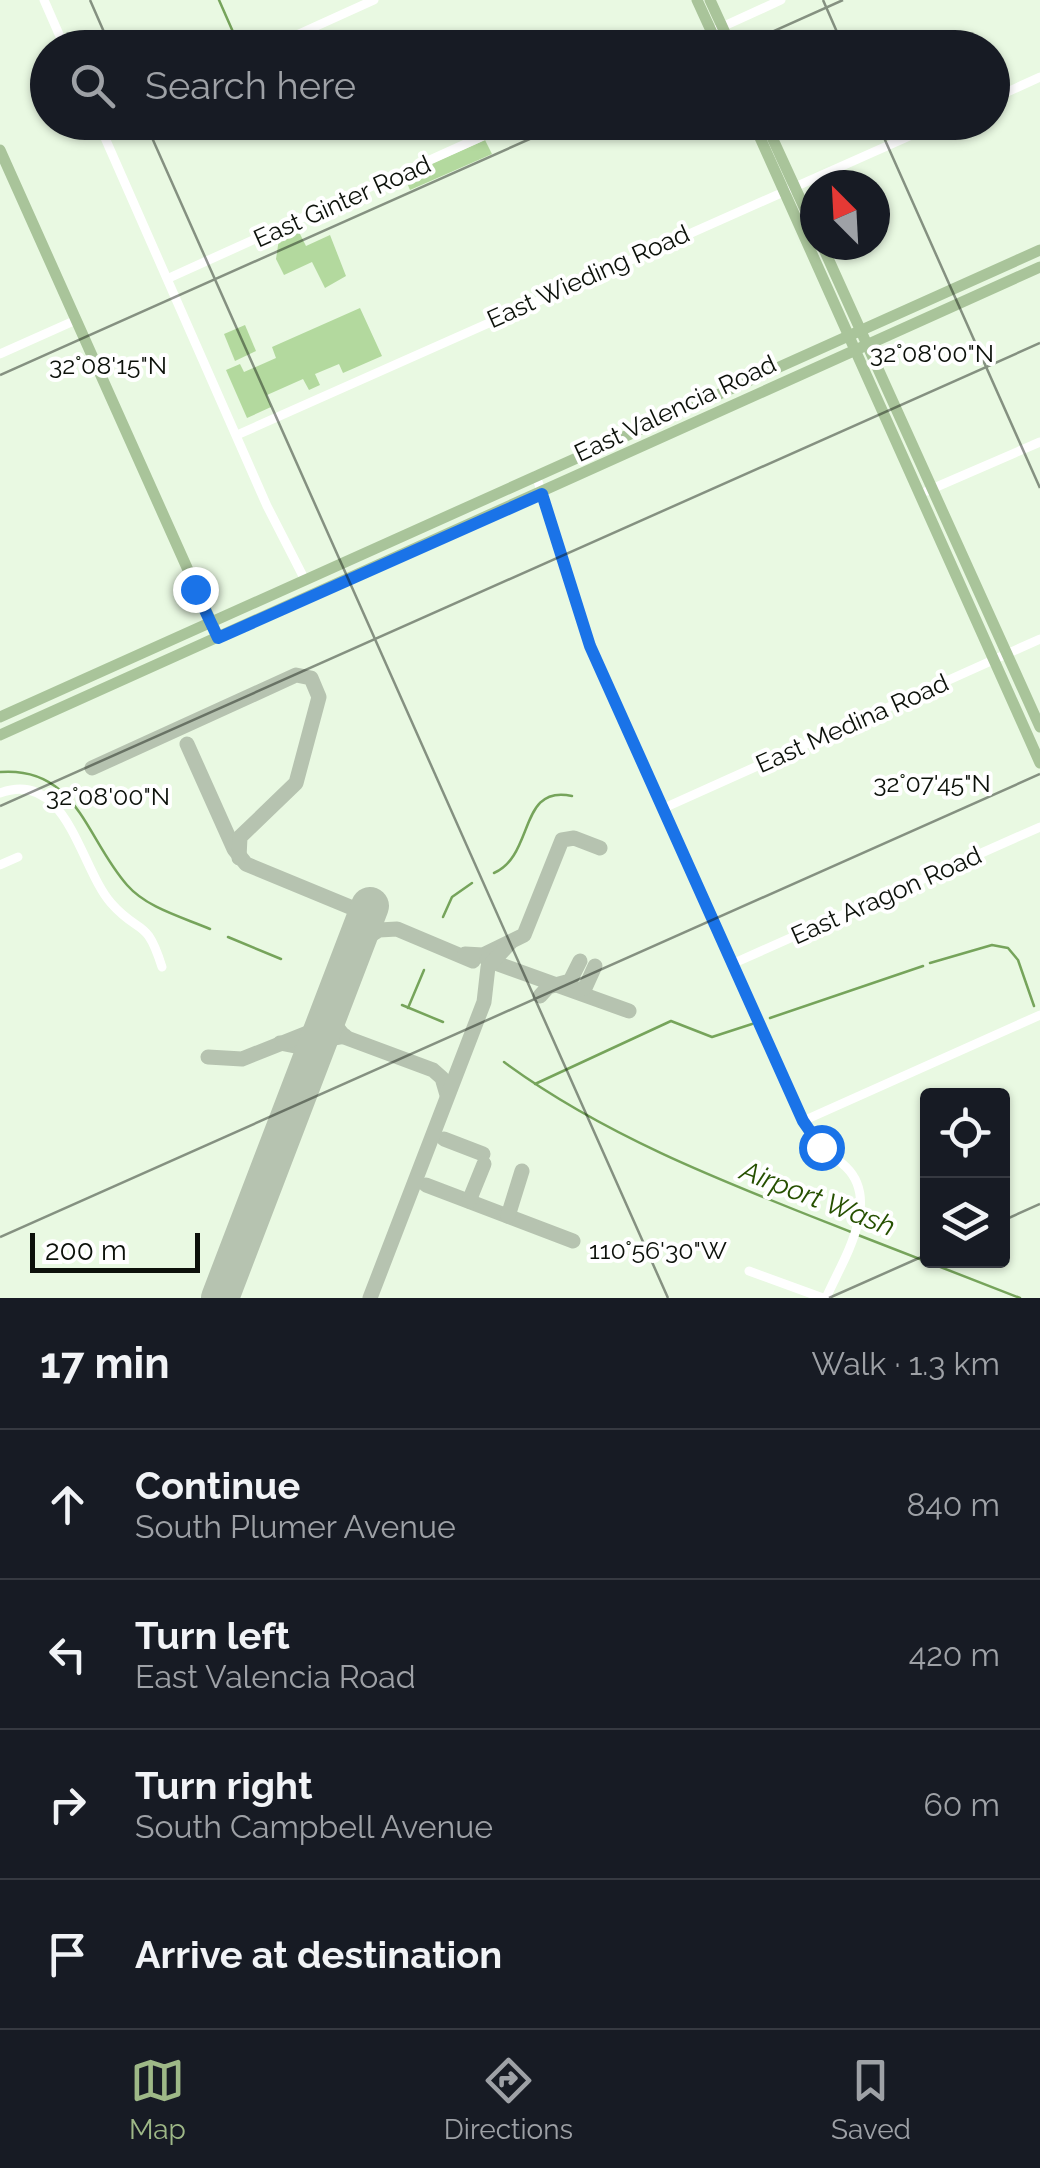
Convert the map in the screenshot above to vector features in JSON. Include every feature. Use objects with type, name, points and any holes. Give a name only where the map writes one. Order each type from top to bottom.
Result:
[{"type":"main road","points":[[697,0],[717,29]]},
{"type":"main road","points":[[710,0],[717,29]]},
{"type":"main road","points":[[763,140],[800,207]]},
{"type":"main road","points":[[772,140],[848,336],[1040,763]]},
{"type":"main road","points":[[0,150],[218,638]]},
{"type":"main road","name":"East Valencia Road","points":[[0,717],[1040,250]]},
{"type":"main road","points":[[1021,259],[1027,273]]},
{"type":"main road","points":[[829,260],[1040,727]]},
{"type":"main road","name":"East Valencia Road","points":[[0,735],[1040,268]]},
{"type":"main road","points":[[704,400],[711,416]]},
{"type":"main road","points":[[55,692],[62,708]]},
{"type":"street","points":[[44,0],[57,30]]},
{"type":"street","points":[[308,30],[374,0]]},
{"type":"street","points":[[717,29],[782,0]]},
{"type":"street","points":[[1010,91],[1040,77]]},
{"type":"street","points":[[106,140],[305,580]]},
{"type":"street","name":"East Ginter Road","points":[[169,278],[474,140]]},
{"type":"street","name":"East Wieding Road","points":[[237,435],[900,140]]},
{"type":"street","points":[[0,354],[76,320]]},
{"type":"street","points":[[920,494],[1040,442]]},
{"type":"street","points":[[536,475],[590,646],[732,964],[803,1121],[821,1147],[854,1177],[862,1202],[851,1240],[824,1298],[749,1271]]},
{"type":"street","name":"East Medina Road","points":[[664,808],[1040,639]]},
{"type":"street","points":[[0,794],[19,789],[55,805],[110,902],[151,932],[162,967]]},
{"type":"street","name":"East Aragon Road","points":[[732,964],[1040,826]]},
{"type":"street","points":[[0,865],[18,857]]},
{"type":"street","points":[[803,1121],[1040,1015]]},
{"type":"green space","points":[[485,140],[492,154],[410,190],[404,176]]},
{"type":"green space","points":[[298,230],[306,246],[330,235],[346,276],[325,288],[312,262],[284,275],[276,259],[279,239]]},
{"type":"green space","points":[[360,308],[382,356],[343,373],[339,364],[315,374],[320,385],[309,390],[303,379],[267,395],[271,407],[247,418],[226,370],[240,364],[244,372],[276,358],[272,347]]},
{"type":"green space","points":[[245,325],[256,351],[235,361],[224,334]]},
{"type":"waterway","points":[[219,0],[232,30]]},
{"type":"waterway","points":[[0,772],[26,773],[47,781],[77,809],[113,867],[135,893],[165,911],[210,929]]},
{"type":"waterway","points":[[494,873],[516,852],[534,810],[543,800],[555,795],[572,796]]},
{"type":"waterway","points":[[443,917],[452,897],[472,883]]},
{"type":"waterway","points":[[228,937],[281,959]]},
{"type":"waterway","points":[[930,963],[992,945],[1008,948],[1018,960],[1034,1006]]},
{"type":"waterway","points":[[770,1018],[923,966]]},
{"type":"waterway","points":[[408,1008],[424,970]]},
{"type":"waterway","points":[[402,1005],[443,1022]]},
{"type":"waterway","points":[[535,1084],[671,1021],[712,1037],[752,1024]]},
{"type":"waterway","name":"Airport Wash","points":[[504,1062],[628,1137],[716,1178],[851,1232]]},
{"type":"waterway","name":"Airport Wash","points":[[858,1235],[1020,1298]]},
{"type":"taxiway","points":[[92,768],[296,675],[311,678],[319,697],[296,783],[240,837],[239,858]]},
{"type":"taxiway","points":[[187,744],[234,849],[246,864],[367,914]]},
{"type":"taxiway","points":[[465,954],[483,955],[524,935],[562,840],[574,838],[600,848]]},
{"type":"taxiway","points":[[356,944],[379,930],[397,929],[473,961]]},
{"type":"taxiway","points":[[370,1298],[484,1002],[488,967],[510,943]]},
{"type":"taxiway","points":[[487,960],[629,1011]]},
{"type":"taxiway","points":[[540,996],[548,987],[570,981],[580,961]]},
{"type":"taxiway","points":[[574,990],[585,988],[595,966]]},
{"type":"taxiway","points":[[331,1008],[333,1022],[343,1035]]},
{"type":"taxiway","points":[[208,1057],[242,1059],[320,1028],[433,1070],[442,1078],[447,1095]]},
{"type":"taxiway","points":[[315,1051],[328,1039],[345,1036]]},
{"type":"taxiway","points":[[280,1043],[300,1047],[307,1059],[307,1071]]},
{"type":"taxiway","points":[[444,1139],[483,1154]]},
{"type":"taxiway","points":[[469,1201],[484,1164]]},
{"type":"taxiway","points":[[508,1216],[522,1171]]},
{"type":"taxiway","points":[[426,1185],[573,1241]]},
{"type":"runway","points":[[220,1298],[370,906]]},
{"type":"route","points":[[195,589],[218,638],[542,494],[560,540],[590,646],[803,1121],[821,1147]]}]
